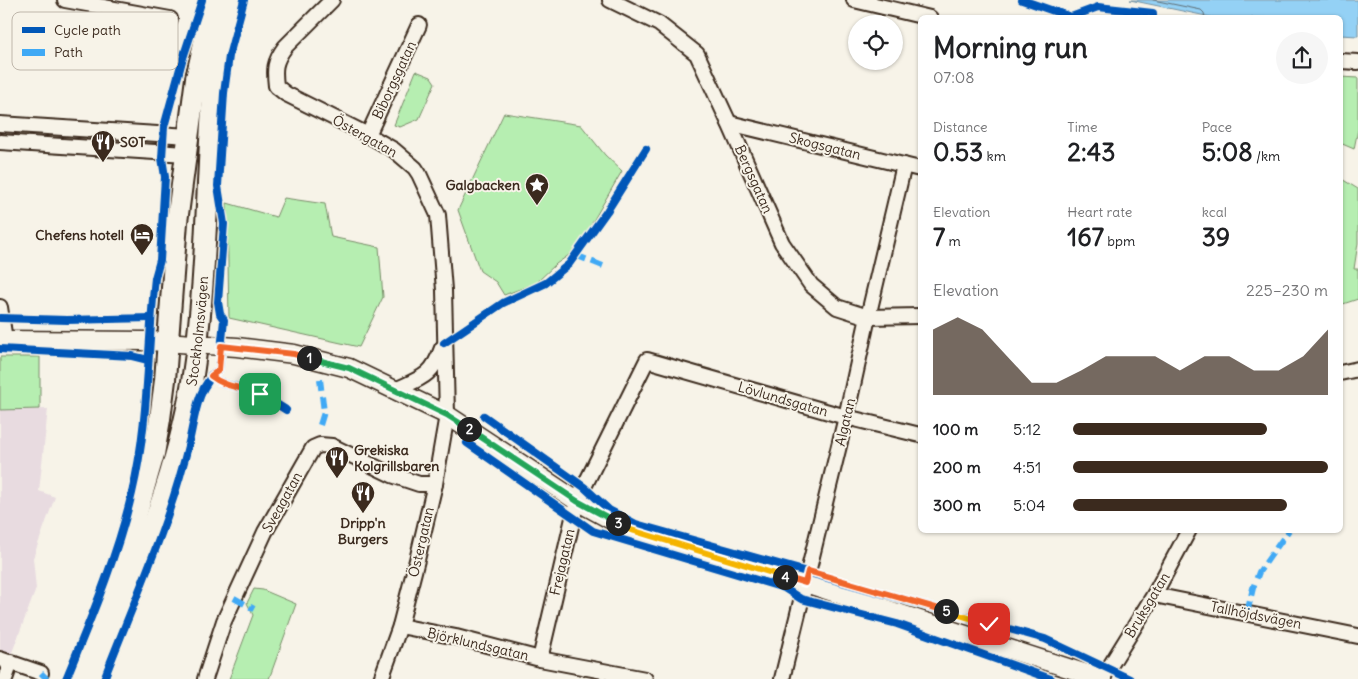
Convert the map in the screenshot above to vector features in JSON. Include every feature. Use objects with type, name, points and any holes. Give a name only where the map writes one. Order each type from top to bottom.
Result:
[{"type":"main road","name":"Stockholmsvägen","points":[[77,679],[117,575],[145,487],[160,419],[177,222],[196,78],[214,0]]},
{"type":"main road","name":"Stockholmsvägen","points":[[93,679],[154,522],[171,472],[186,412],[197,345],[205,238],[211,110],[220,48],[232,0]]},
{"type":"street","points":[[65,0],[131,12]]},
{"type":"street","name":"Östergatan","points":[[332,0],[285,46],[279,55],[274,70],[276,86],[286,94],[394,150],[415,168],[438,215],[444,290],[447,415],[435,484],[400,626],[381,679]]},
{"type":"street","name":"Bergsgatan","points":[[610,0],[660,24],[696,54],[730,123],[782,243],[811,284],[837,307],[868,317],[918,316]]},
{"type":"street","points":[[854,0],[918,15]]},
{"type":"street","name":"Biborgsgatan","points":[[368,135],[419,25]]},
{"type":"street","points":[[1343,61],[1358,62]]},
{"type":"street","name":"Skogsgatan","points":[[730,123],[918,168]]},
{"type":"street","points":[[0,124],[120,132],[187,145]]},
{"type":"street","points":[[119,149],[120,132]]},
{"type":"street","points":[[0,142],[119,149],[187,145]]},
{"type":"street","name":"Algatan","points":[[782,679],[846,417],[904,165]]},
{"type":"street","points":[[0,307],[3,340],[197,345],[294,354],[349,368],[447,415],[577,501],[628,529],[805,583],[1102,679]]},
{"type":"street","name":"Östergatan","points":[[395,390],[426,376],[437,362],[444,343]]},
{"type":"street","name":"Lövlundsgatan","points":[[647,360],[846,417],[918,435]]},
{"type":"street","name":"Frejagatan","points":[[540,658],[577,501],[647,360]]},
{"type":"street","points":[[1343,372],[1358,369]]},
{"type":"street","name":"Sveagatan","points":[[205,679],[224,621],[261,541],[304,461],[313,448],[320,445],[332,446],[392,475],[419,484],[435,484]]},
{"type":"street","name":"Bruksgatan","points":[[1102,679],[1154,595],[1187,533]]},
{"type":"street","name":"Tallhöjdsvägen","points":[[1154,595],[1358,636]]},
{"type":"street","name":"Björklundsgatan","points":[[400,626],[456,637],[540,658],[645,679]]},
{"type":"street","points":[[5,679],[6,660],[41,673]]},
{"type":"shaded area","points":[[48,409],[39,491],[55,497],[33,558],[36,589],[11,655],[0,652],[0,410]]},
{"type":"green space","points":[[416,71],[431,77],[435,83],[419,119],[400,127],[394,125]]},
{"type":"green space","points":[[1343,77],[1358,78],[1358,129],[1354,149],[1343,144]]},
{"type":"green space","points":[[504,113],[581,125],[605,155],[622,171],[585,235],[569,255],[556,264],[536,283],[504,295],[496,282],[480,271],[458,210]]},
{"type":"green space","points":[[1343,180],[1358,189],[1358,243],[1354,269],[1358,269],[1358,299],[1343,304]]},
{"type":"green space","points":[[284,198],[325,204],[331,237],[379,247],[383,297],[359,347],[229,318],[227,203],[276,217]]},
{"type":"green space","points":[[0,357],[40,357],[40,409],[0,410]]},
{"type":"green space","points":[[254,589],[263,590],[296,604],[269,679],[229,679],[253,615],[247,603]]},
{"type":"water","points":[[1130,0],[1358,0],[1358,36],[1343,35],[1343,15],[1201,15]]},
{"type":"marked path","points":[[575,255],[603,266]]},
{"type":"marked path","points":[[320,379],[324,412],[320,425]]},
{"type":"marked path","points":[[1247,613],[1259,572],[1287,533]]},
{"type":"marked path","points":[[234,598],[254,609]]},
{"type":"marked path","points":[[41,673],[47,679]]},
{"type":"cycle path","points":[[66,679],[111,564],[126,517],[138,467],[145,413],[152,305],[155,278],[160,260],[165,177],[162,158],[164,127],[182,61],[202,0]]},
{"type":"cycle path","points":[[104,679],[162,532],[181,472],[201,393],[206,384],[219,370],[224,320],[220,314],[218,302],[224,224],[218,186],[224,93],[229,56],[244,0]]},
{"type":"cycle path","points":[[1022,0],[1065,15]]},
{"type":"cycle path","points":[[1076,15],[1098,7],[1153,13],[1153,15]]},
{"type":"cycle path","points":[[444,343],[503,303],[546,283],[569,264],[607,211],[646,149]]},
{"type":"cycle path","points":[[0,318],[67,320],[151,318]]},
{"type":"cycle path","points":[[0,349],[132,356],[148,360]]},
{"type":"cycle path","points":[[211,375],[224,384],[257,393],[286,410]]},
{"type":"cycle path","points":[[484,416],[584,487],[609,510],[636,524],[1045,639],[1130,679]]},
{"type":"cycle path","points":[[467,443],[593,531],[784,588],[801,599],[897,624],[1051,679]]},
{"type":"place","name":"SOT","points":[[103,163]]},
{"type":"place","name":"Galgbacken","points":[[537,206]]},
{"type":"place","name":"Chefens hotell","points":[[142,256]]},
{"type":"place","name":"Grekiska Kolgrillsbaren","points":[[337,479]]},
{"type":"place","name":"Dripp'n Burgers","points":[[363,514]]},
{"type":"route","points":[[260,394],[248,389],[220,383],[211,376],[219,370],[221,346],[294,354],[349,368],[447,415],[577,501],[628,529],[805,583],[808,571],[989,624]]}]
